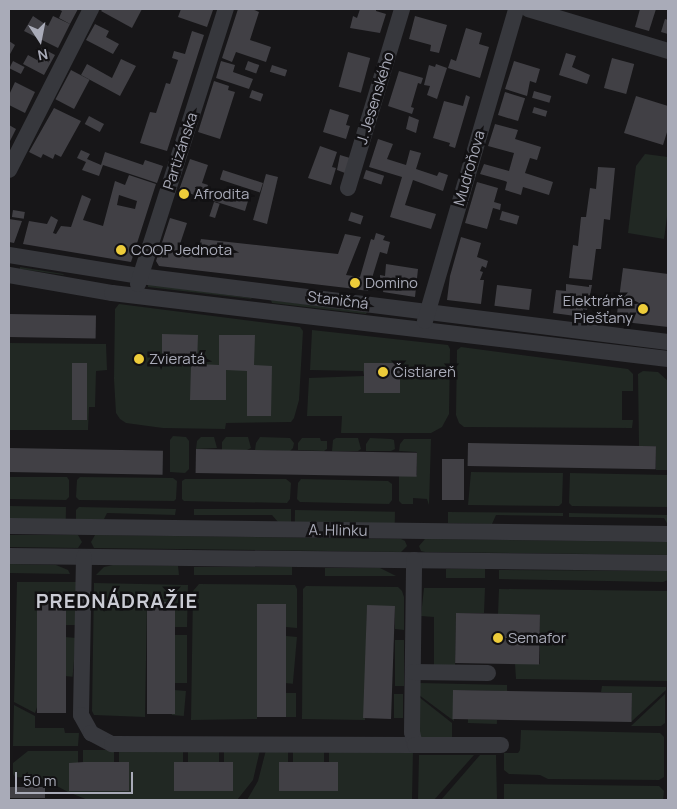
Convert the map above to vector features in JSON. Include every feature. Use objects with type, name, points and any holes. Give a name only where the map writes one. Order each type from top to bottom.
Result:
[{"type":"street","points":[[9,170],[91,9]]},
{"type":"street","name":"Partizánska","points":[[135,294],[226,9]]},
{"type":"street","name":"J. Jesenského","points":[[348,188],[402,9]]},
{"type":"street","name":"Mudroňova","points":[[424,328],[516,9]]},
{"type":"street","points":[[528,9],[668,51]]},
{"type":"street","name":"Staničná","points":[[9,255],[140,276],[668,342]]},
{"type":"street","name":"Staničná","points":[[9,275],[112,292],[424,328],[668,359]]},
{"type":"street","name":"A. Hlinku","points":[[9,526],[668,534]]},
{"type":"street","name":"A. Hlinku","points":[[9,556],[668,562]]},
{"type":"street","points":[[84,557],[81,715],[91,733],[112,744],[500,746]]},
{"type":"street","points":[[414,560],[412,732],[414,745]]},
{"type":"street","points":[[413,672],[488,673]]},
{"type":"shaded area","points":[[645,154],[668,157],[668,209],[664,239],[628,233],[636,166]]},
{"type":"shaded area","points":[[20,267],[63,274],[64,275],[20,269]]},
{"type":"shaded area","points":[[148,284],[251,298],[252,299],[148,287]]},
{"type":"shaded area","points":[[271,300],[367,312],[366,314],[272,303]]},
{"type":"shaded area","points":[[119,304],[300,327],[303,331],[299,400],[294,418],[291,422],[226,423],[225,429],[163,428],[126,423],[116,413],[114,379],[115,309]]},
{"type":"shaded area","points":[[312,330],[448,345],[450,349],[449,414],[442,427],[431,433],[341,433],[342,416],[307,416],[309,378],[364,376],[363,371],[310,370]]},
{"type":"shaded area","points":[[9,343],[106,344],[107,370],[96,371],[95,407],[89,407],[88,430],[9,430]]},
{"type":"shaded area","points":[[461,347],[628,369],[633,374],[633,391],[622,391],[622,420],[633,420],[632,428],[464,427],[459,423],[456,415],[457,350]]},
{"type":"shaded area","points":[[643,371],[658,372],[668,381],[668,470],[656,470],[656,446],[639,446],[638,374]]},
{"type":"shaded area","points":[[173,436],[186,437],[189,441],[189,469],[185,473],[170,472],[170,440]]},
{"type":"shaded area","points":[[201,437],[214,437],[217,448],[196,449],[197,441]]},
{"type":"shaded area","points":[[226,437],[248,437],[251,448],[247,450],[222,450],[222,442]]},
{"type":"shaded area","points":[[260,437],[290,438],[294,443],[293,448],[290,451],[255,450],[256,443]]},
{"type":"shaded area","points":[[302,438],[320,438],[321,441],[327,441],[327,449],[324,451],[298,450],[298,443]]},
{"type":"shaded area","points":[[336,438],[358,438],[361,449],[358,451],[332,451],[333,440]]},
{"type":"shaded area","points":[[370,438],[394,440],[395,449],[391,451],[366,451],[366,444]]},
{"type":"shaded area","points":[[404,439],[431,439],[429,505],[427,499],[413,498],[413,504],[402,504],[399,501],[399,476],[417,475],[417,452],[399,451],[400,444]]},
{"type":"shaded area","points":[[471,472],[563,473],[562,503],[559,506],[468,505]]},
{"type":"shaded area","points":[[570,473],[668,475],[668,507],[572,506],[569,503]]},
{"type":"shaded area","points":[[9,477],[67,477],[69,480],[69,497],[66,500],[9,499]]},
{"type":"shaded area","points":[[80,477],[173,478],[177,481],[176,499],[174,501],[79,500],[76,497],[77,480]]},
{"type":"shaded area","points":[[185,479],[286,479],[291,483],[290,499],[287,503],[184,501],[182,499],[182,481]]},
{"type":"shaded area","points":[[301,479],[388,481],[392,484],[392,500],[389,504],[300,502],[297,499],[298,483]]},
{"type":"shaded area","points":[[9,506],[66,507],[66,520],[9,519]]},
{"type":"shaded area","points":[[79,507],[176,509],[175,515],[107,513],[104,519],[76,519],[76,510]]},
{"type":"shaded area","points":[[194,509],[291,509],[291,522],[278,522],[272,515],[194,515]]},
{"type":"shaded area","points":[[295,510],[395,512],[395,524],[295,522]]},
{"type":"shaded area","points":[[448,512],[563,513],[563,516],[496,515],[492,524],[448,523]]},
{"type":"shaded area","points":[[569,513],[668,515],[668,525],[664,518],[569,517]]},
{"type":"shaded area","points":[[9,535],[78,535],[82,542],[78,548],[9,547]]},
{"type":"shaded area","points":[[95,535],[401,539],[405,541],[407,546],[401,552],[94,548],[91,542]]},
{"type":"shaded area","points":[[425,539],[668,542],[668,555],[425,552],[421,551],[419,546]]},
{"type":"shaded area","points":[[9,564],[56,565],[68,570],[70,574],[9,573]]},
{"type":"shaded area","points":[[113,565],[178,566],[179,575],[96,575],[104,567]]},
{"type":"shaded area","points":[[194,567],[292,567],[292,575],[194,575]]},
{"type":"shaded area","points":[[325,568],[380,568],[396,576],[325,576]]},
{"type":"shaded area","points":[[446,569],[485,569],[485,578],[446,578]]},
{"type":"shaded area","points":[[499,570],[668,571],[668,580],[663,582],[499,579]]},
{"type":"shaded area","points":[[17,582],[76,582],[76,625],[65,625],[35,713],[14,702]]},
{"type":"shaded area","points":[[94,583],[188,585],[187,627],[175,627],[175,602],[147,602],[145,717],[94,715],[92,711]]},
{"type":"shaded area","points":[[199,584],[295,585],[297,589],[297,628],[286,627],[286,604],[257,604],[257,719],[191,720],[193,591]]},
{"type":"shaded area","points":[[306,586],[398,587],[402,591],[404,597],[404,630],[395,629],[395,606],[367,606],[365,720],[302,719],[303,589]]},
{"type":"shaded area","points":[[424,588],[485,588],[484,613],[456,613],[455,667],[434,667],[434,617],[421,616]]},
{"type":"shaded area","points":[[499,589],[668,591],[668,681],[516,679],[515,664],[540,664],[540,614],[498,614]]},
{"type":"shaded area","points":[[175,635],[187,635],[187,683],[175,683]]},
{"type":"shaded area","points":[[286,636],[297,637],[293,684],[282,683]]},
{"type":"shaded area","points":[[65,637],[76,638],[73,677],[62,676]]},
{"type":"shaded area","points":[[395,640],[404,640],[404,686],[395,686]]},
{"type":"shaded area","points":[[420,683],[507,685],[507,691],[453,690],[454,721],[419,695]]},
{"type":"shaded area","points":[[602,686],[666,687],[666,690],[631,722],[632,693],[601,692]]},
{"type":"shaded area","points":[[174,690],[186,691],[184,716],[172,715]]},
{"type":"shaded area","points":[[285,693],[296,693],[296,717],[285,717]]},
{"type":"shaded area","points":[[394,694],[403,694],[403,718],[394,718]]},
{"type":"shaded area","points":[[665,694],[665,723],[661,726],[631,726]]},
{"type":"shaded area","points":[[419,697],[452,723],[452,742],[419,742]]},
{"type":"shaded area","points":[[14,705],[35,716],[35,728],[64,728],[65,733],[79,733],[78,746],[13,746]]},
{"type":"shaded area","points":[[468,719],[497,720],[497,724],[468,723]]},
{"type":"shaded area","points":[[521,730],[660,733],[664,737],[664,777],[659,780],[548,779],[540,775],[509,774],[504,770],[504,753],[518,753],[520,750]]},
{"type":"shaded area","points":[[329,749],[413,750],[412,800],[247,800],[258,781],[266,750],[288,750],[288,762],[279,762],[279,791],[338,791],[338,762],[329,762]]},
{"type":"shaded area","points":[[83,750],[114,750],[114,762],[83,762]]},
{"type":"shaded area","points":[[119,750],[183,750],[183,762],[174,763],[174,791],[233,791],[233,762],[224,762],[224,750],[260,750],[253,780],[237,800],[88,800],[68,792],[44,779],[15,777],[13,774],[13,763],[28,751],[78,751],[78,763],[69,763],[69,791],[128,791],[119,762]]},
{"type":"shaded area","points":[[188,750],[219,750],[219,762],[188,762]]},
{"type":"shaded area","points":[[293,750],[324,750],[324,762],[293,762]]},
{"type":"shaded area","points":[[419,755],[474,755],[434,800],[418,800]]},
{"type":"shaded area","points":[[480,755],[496,755],[497,800],[441,800]]},
{"type":"shaded area","points":[[504,784],[659,786],[664,791],[663,800],[504,800]]},
{"type":"building","points":[[58,9],[78,9],[70,24],[59,18],[62,11]]},
{"type":"building","points":[[103,9],[142,9],[132,28],[101,11]]},
{"type":"building","points":[[181,9],[213,10],[207,27],[178,17]]},
{"type":"building","points":[[238,9],[252,9],[259,12],[250,40],[271,47],[266,62],[236,52],[232,62],[222,58]]},
{"type":"building","points":[[360,9],[376,9],[376,11],[386,14],[380,33],[350,28],[353,16],[357,18]]},
{"type":"building","points":[[640,9],[656,9],[649,31],[635,27]]},
{"type":"building","points":[[33,16],[48,26],[53,16],[70,24],[58,48],[24,31]]},
{"type":"building","points":[[415,16],[447,25],[439,53],[430,51],[431,45],[409,39]]},
{"type":"building","points":[[665,19],[668,20],[668,34],[661,32]]},
{"type":"building","points":[[95,24],[109,31],[106,37],[119,44],[113,54],[86,40]]},
{"type":"building","points":[[466,28],[482,33],[479,44],[489,47],[480,78],[448,68],[451,59],[456,61]]},
{"type":"building","points":[[192,31],[204,35],[167,151],[140,143],[150,112],[156,113],[166,83],[170,84],[178,60],[172,58],[174,51],[185,54]]},
{"type":"building","points":[[9,41],[15,45],[9,56]]},
{"type":"building","points":[[42,48],[55,55],[44,75],[23,64],[28,55],[37,60]]},
{"type":"building","points":[[348,52],[370,58],[361,93],[339,87]]},
{"type":"building","points":[[566,53],[576,56],[572,67],[590,75],[587,84],[559,75]]},
{"type":"building","points":[[612,58],[634,64],[626,94],[604,88]]},
{"type":"building","points":[[121,59],[136,66],[120,96],[81,75],[87,64],[112,78]]},
{"type":"building","points":[[13,61],[25,67],[21,74],[9,68]]},
{"type":"building","points":[[221,61],[235,65],[233,72],[253,79],[249,89],[216,78]]},
{"type":"building","points":[[248,61],[259,65],[256,74],[245,69]]},
{"type":"building","points":[[514,61],[540,69],[536,83],[530,81],[527,96],[505,89]]},
{"type":"building","points":[[436,64],[447,68],[437,99],[427,95],[430,86],[424,85],[429,65],[435,67]]},
{"type":"building","points":[[272,65],[287,70],[285,77],[270,72]]},
{"type":"building","points":[[71,70],[90,80],[74,109],[56,99]]},
{"type":"building","points":[[399,71],[423,78],[421,84],[418,83],[411,107],[414,108],[412,114],[388,106]]},
{"type":"building","points":[[214,81],[229,86],[228,90],[235,92],[220,139],[198,132]]},
{"type":"building","points":[[15,82],[35,92],[25,113],[9,105],[9,95]]},
{"type":"building","points":[[252,90],[263,94],[261,102],[249,98]]},
{"type":"building","points":[[534,91],[551,96],[549,103],[532,98]]},
{"type":"building","points":[[505,92],[525,98],[518,121],[498,115]]},
{"type":"building","points":[[466,95],[470,97],[455,148],[449,146],[450,143],[433,138],[444,101],[463,106]]},
{"type":"building","points":[[636,96],[668,106],[668,129],[663,145],[624,133]]},
{"type":"building","points":[[534,107],[547,111],[546,117],[532,113]]},
{"type":"building","points":[[54,108],[81,121],[61,157],[55,154],[53,159],[43,154],[41,158],[29,152]]},
{"type":"building","points":[[330,109],[349,115],[346,125],[350,126],[346,139],[323,132]]},
{"type":"building","points":[[89,116],[104,124],[100,132],[85,124]]},
{"type":"building","points":[[409,116],[419,120],[416,133],[406,129]]},
{"type":"building","points":[[495,124],[518,130],[515,139],[541,147],[537,160],[530,158],[525,173],[553,182],[549,195],[523,187],[521,195],[505,190],[507,182],[480,174],[484,164],[509,171],[514,153],[488,146]]},
{"type":"building","points":[[9,125],[16,129],[9,143]]},
{"type":"building","points":[[378,139],[393,144],[387,159],[406,165],[410,150],[421,153],[416,169],[437,176],[439,172],[448,175],[443,191],[413,180],[405,205],[436,214],[431,229],[390,217],[402,177],[369,167]]},
{"type":"building","points":[[320,146],[337,152],[332,167],[336,168],[331,185],[308,178]]},
{"type":"building","points":[[81,150],[90,154],[87,159],[101,165],[105,152],[143,165],[145,160],[163,166],[157,183],[103,165],[99,176],[82,170],[86,162],[77,158]]},
{"type":"building","points":[[340,155],[350,158],[345,173],[337,170]]},
{"type":"building","points":[[190,159],[208,165],[202,183],[208,185],[207,188],[248,201],[245,211],[179,190]]},
{"type":"building","points":[[598,167],[615,168],[610,220],[604,219],[601,249],[596,249],[592,280],[569,278],[573,245],[578,246],[581,217],[586,217],[590,188],[596,189]]},
{"type":"building","points":[[223,170],[263,183],[260,192],[220,180]]},
{"type":"building","points":[[366,170],[384,176],[381,184],[363,179]]},
{"type":"building","points":[[266,174],[278,177],[267,224],[253,220]]},
{"type":"building","points":[[129,175],[156,184],[131,262],[23,244],[29,221],[47,224],[51,216],[58,220],[53,233],[56,234],[61,226],[71,227],[82,195],[91,199],[83,220],[103,226],[115,181],[125,185]],"holes":[[[119,195],[137,201],[135,209],[117,205]]]},
{"type":"building","points":[[477,182],[498,188],[494,202],[501,204],[500,210],[493,208],[487,229],[465,223]]},
{"type":"building","points":[[214,202],[220,204],[215,218],[209,216]]},
{"type":"building","points":[[13,210],[25,212],[24,219],[12,217]]},
{"type":"building","points":[[502,211],[519,216],[517,225],[500,220]]},
{"type":"building","points":[[351,212],[363,216],[361,225],[348,221]]},
{"type":"building","points":[[170,218],[187,223],[179,247],[198,250],[201,239],[338,254],[345,234],[361,237],[346,275],[360,277],[371,239],[374,240],[376,233],[385,236],[383,240],[390,242],[387,254],[380,252],[368,291],[159,266],[156,261]]},
{"type":"building","points":[[9,219],[22,221],[14,243],[9,242]]},
{"type":"building","points":[[461,237],[481,243],[477,257],[488,261],[486,268],[482,266],[480,271],[483,272],[480,280],[484,280],[481,304],[447,300],[450,276]]},
{"type":"building","points":[[386,264],[418,269],[415,297],[383,292],[384,284],[380,283],[380,275],[385,276]]},
{"type":"building","name":"Elektrárňa Piešťany","points":[[623,268],[668,274],[668,327],[616,321]]},
{"type":"building","points":[[566,284],[589,287],[589,285],[592,285],[587,310],[583,309],[583,317],[553,313],[556,290],[566,291]]},
{"type":"building","points":[[497,285],[532,289],[529,310],[494,306]]},
{"type":"building","points":[[9,314],[96,316],[96,339],[9,337]]},
{"type":"building","points":[[162,334],[198,335],[197,364],[219,365],[219,335],[255,335],[254,365],[272,366],[271,416],[247,416],[247,371],[226,370],[226,400],[190,400],[191,366],[162,365]]},
{"type":"building","points":[[72,363],[87,363],[87,420],[72,420]]},
{"type":"building","points":[[364,363],[400,363],[400,393],[364,393]]},
{"type":"building","points":[[468,443],[656,446],[656,469],[468,466]]},
{"type":"building","points":[[9,448],[163,451],[163,475],[9,472]]},
{"type":"building","points":[[196,449],[417,453],[417,477],[196,473]]},
{"type":"building","points":[[442,459],[464,459],[464,500],[442,500]]},
{"type":"building","points":[[37,600],[66,600],[66,713],[37,713]]},
{"type":"building","points":[[147,602],[175,602],[175,714],[147,714]]},
{"type":"building","points":[[257,604],[286,604],[286,717],[257,717]]},
{"type":"building","points":[[367,605],[395,606],[391,719],[363,718]]},
{"type":"building","name":"Semafor","points":[[456,613],[540,614],[539,664],[455,663]]},
{"type":"building","points":[[453,690],[632,693],[631,722],[452,719]]},
{"type":"building","points":[[129,762],[129,791],[69,791],[69,763]]},
{"type":"building","points":[[174,762],[233,762],[233,791],[174,791]]},
{"type":"building","points":[[279,762],[338,762],[338,791],[279,791]]},
{"type":"building","points":[[9,787],[45,787],[45,798],[9,798]]},
{"type":"place","name":"Afrodita","points":[[184,194]]},
{"type":"place","name":"COOP Jednota","points":[[121,250]]},
{"type":"place","name":"Domino","points":[[355,283]]},
{"type":"place","name":"Elektrárňa Piešťany","points":[[643,309]]},
{"type":"place","name":"Zvieratá","points":[[139,359]]},
{"type":"place","name":"Čistiareň","points":[[383,372]]},
{"type":"place","name":"Semafor","points":[[498,638]]},
{"type":"district","name":"PREDNÁDRAŽIE","points":[[117,600]]}]
